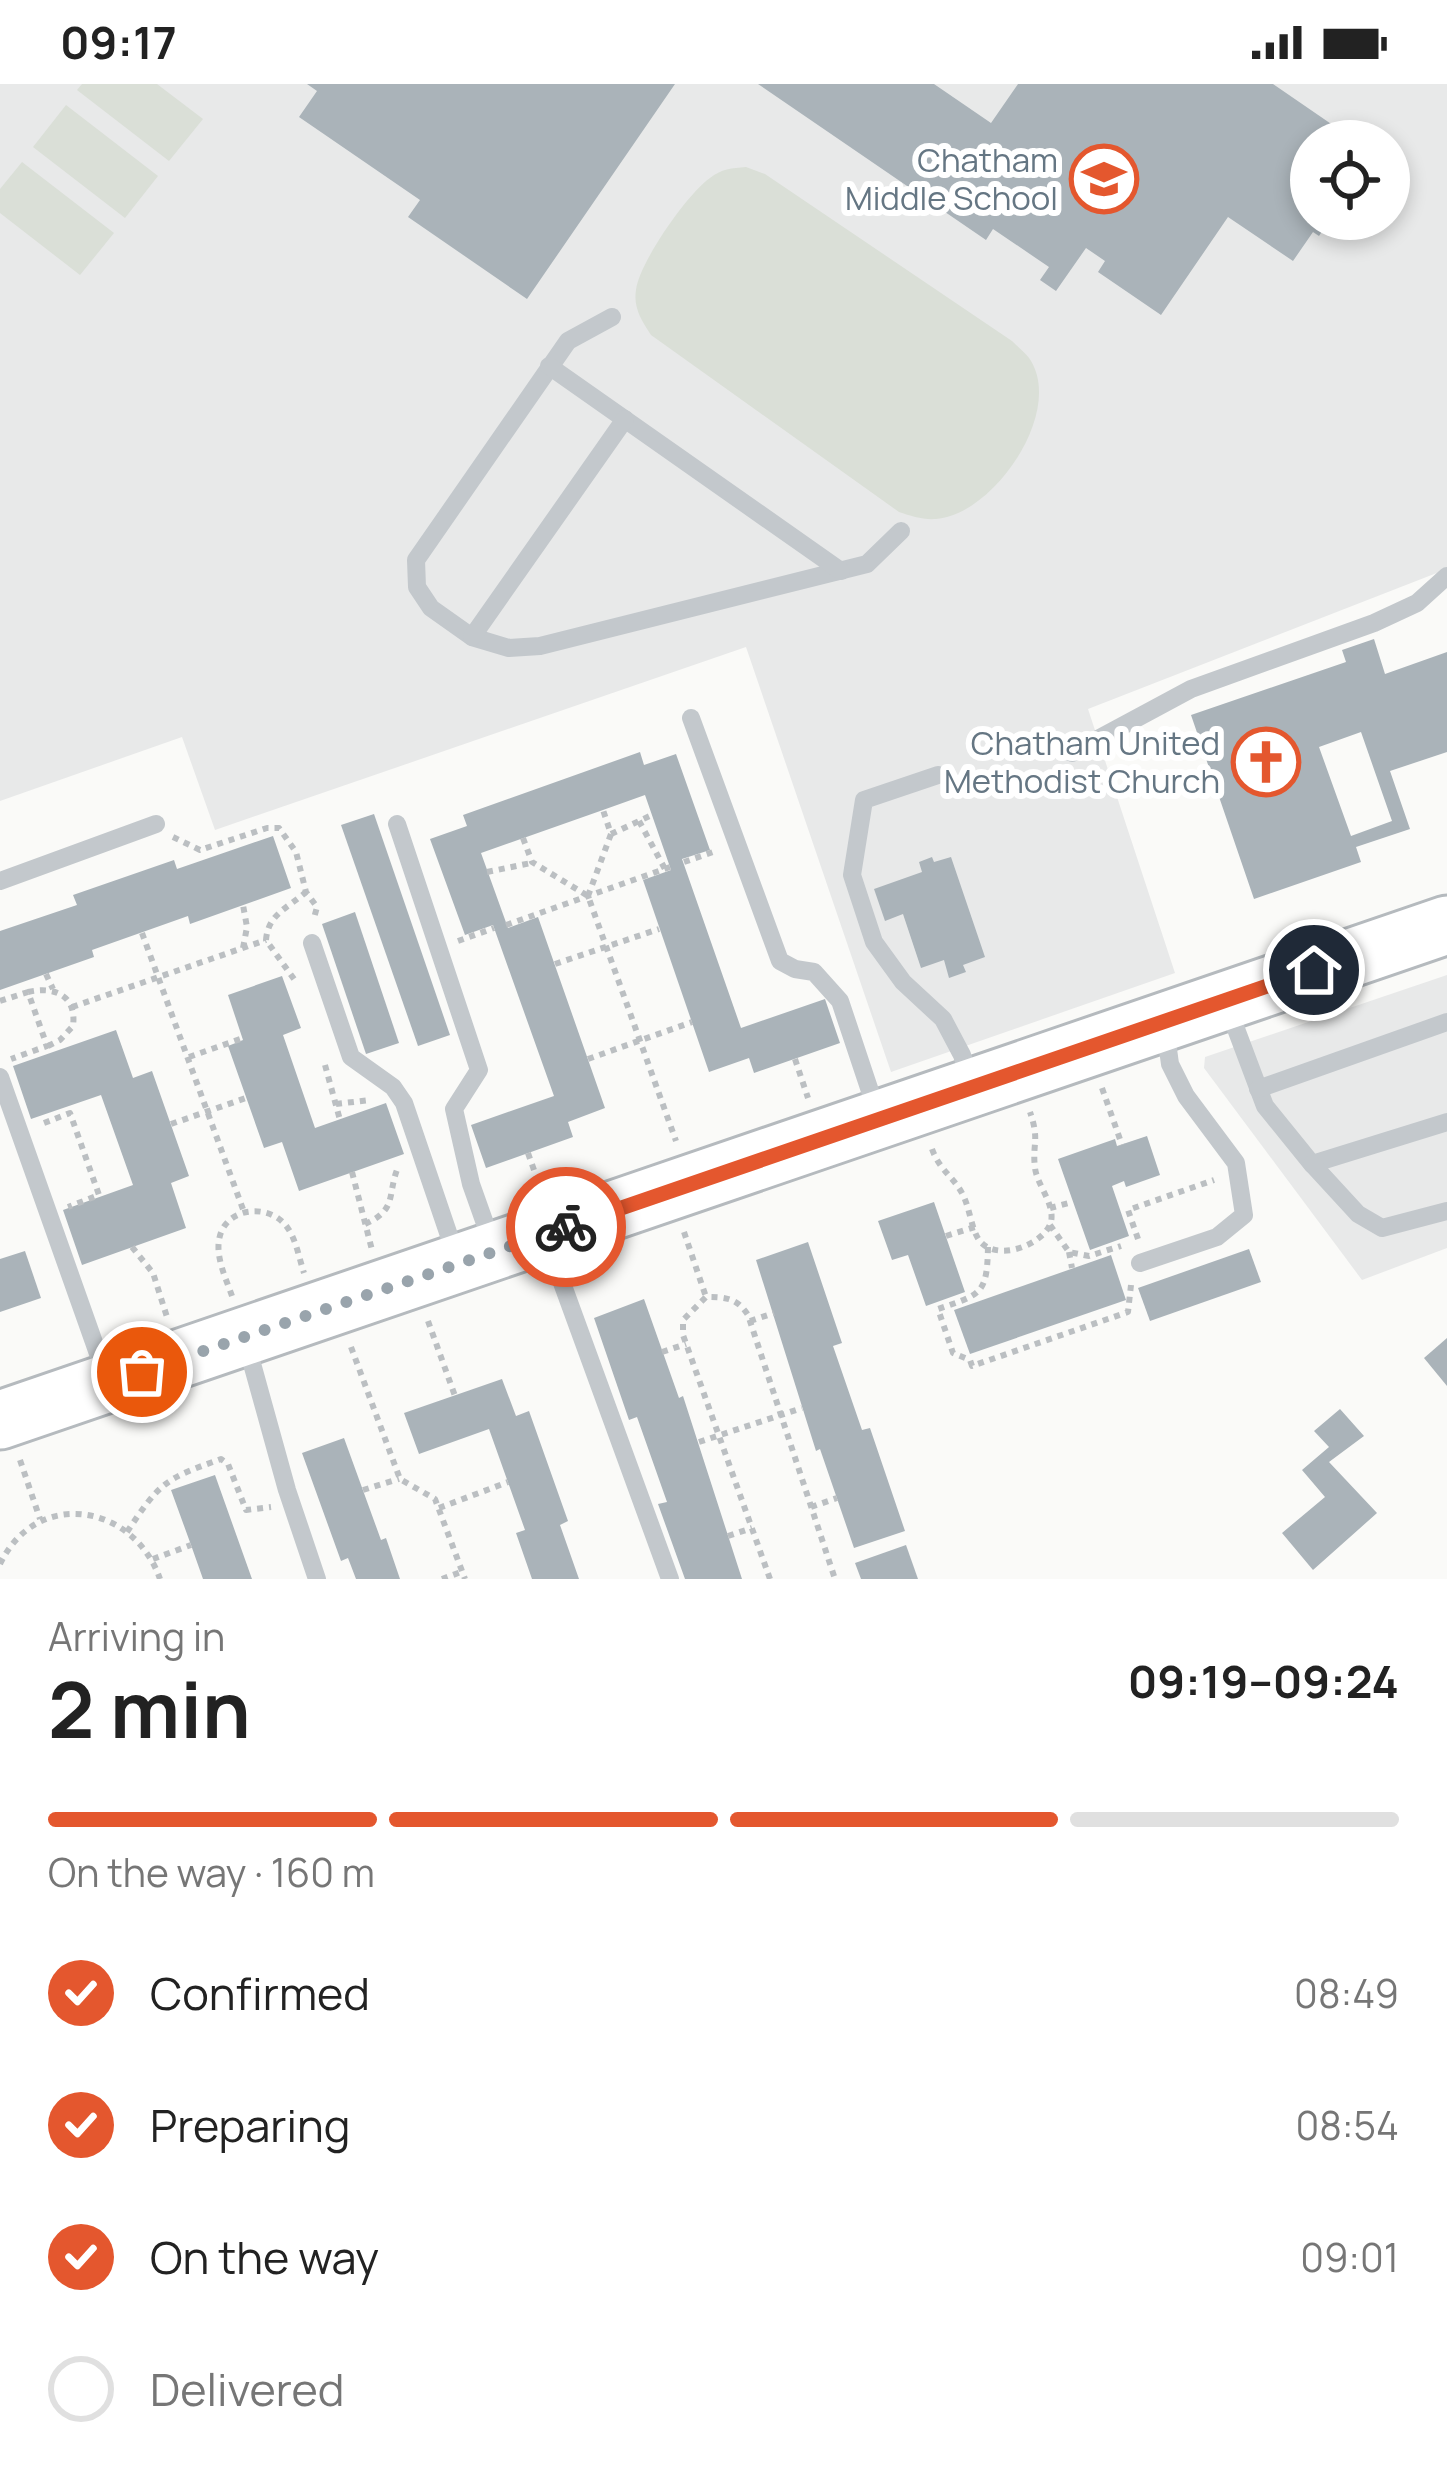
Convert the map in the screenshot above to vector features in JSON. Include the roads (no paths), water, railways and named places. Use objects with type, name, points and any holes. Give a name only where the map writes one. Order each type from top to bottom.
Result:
[{"type":"main road","points":[[10,1439],[108,1383],[239,1318],[880,1120],[1447,925]]},
{"type":"lane","points":[[612,316],[568,341],[416,560],[417,587],[431,608],[472,637],[509,648],[541,646],[867,564],[901,532]]},
{"type":"lane","points":[[549,366],[841,571]]},
{"type":"lane","points":[[472,637],[625,419]]},
{"type":"lane","points":[[1072,753],[1191,689],[1396,613],[1417,603],[1447,576]]},
{"type":"lane","points":[[691,718],[780,962],[814,971],[839,1001],[880,1120]]},
{"type":"lane","points":[[938,775],[864,800],[853,875],[874,941],[903,982],[943,1019],[973,1088]]},
{"type":"lane","points":[[0,881],[156,824]]},
{"type":"lane","points":[[397,824],[479,1070],[454,1109],[471,1184],[510,1236],[670,1579]]},
{"type":"lane","points":[[312,943],[351,1057],[394,1087],[510,1236]]},
{"type":"lane","points":[[1226,1001],[1265,1106],[1358,1214],[1382,1228],[1447,1210]]},
{"type":"lane","points":[[1133,1266],[1216,1237],[1244,1215],[1236,1163],[1186,1096],[1170,1064],[1165,1022]]},
{"type":"lane","points":[[1258,1089],[1447,1022]]},
{"type":"lane","points":[[4,1068],[108,1383]]},
{"type":"lane","points":[[1312,1164],[1447,1122]]},
{"type":"lane","points":[[239,1318],[317,1579]]},
{"type":"place","name":"Chatham Middle School","points":[[1104,179]]},
{"type":"place","name":"Chatham United Methodist Church","points":[[1266,762]]}]
